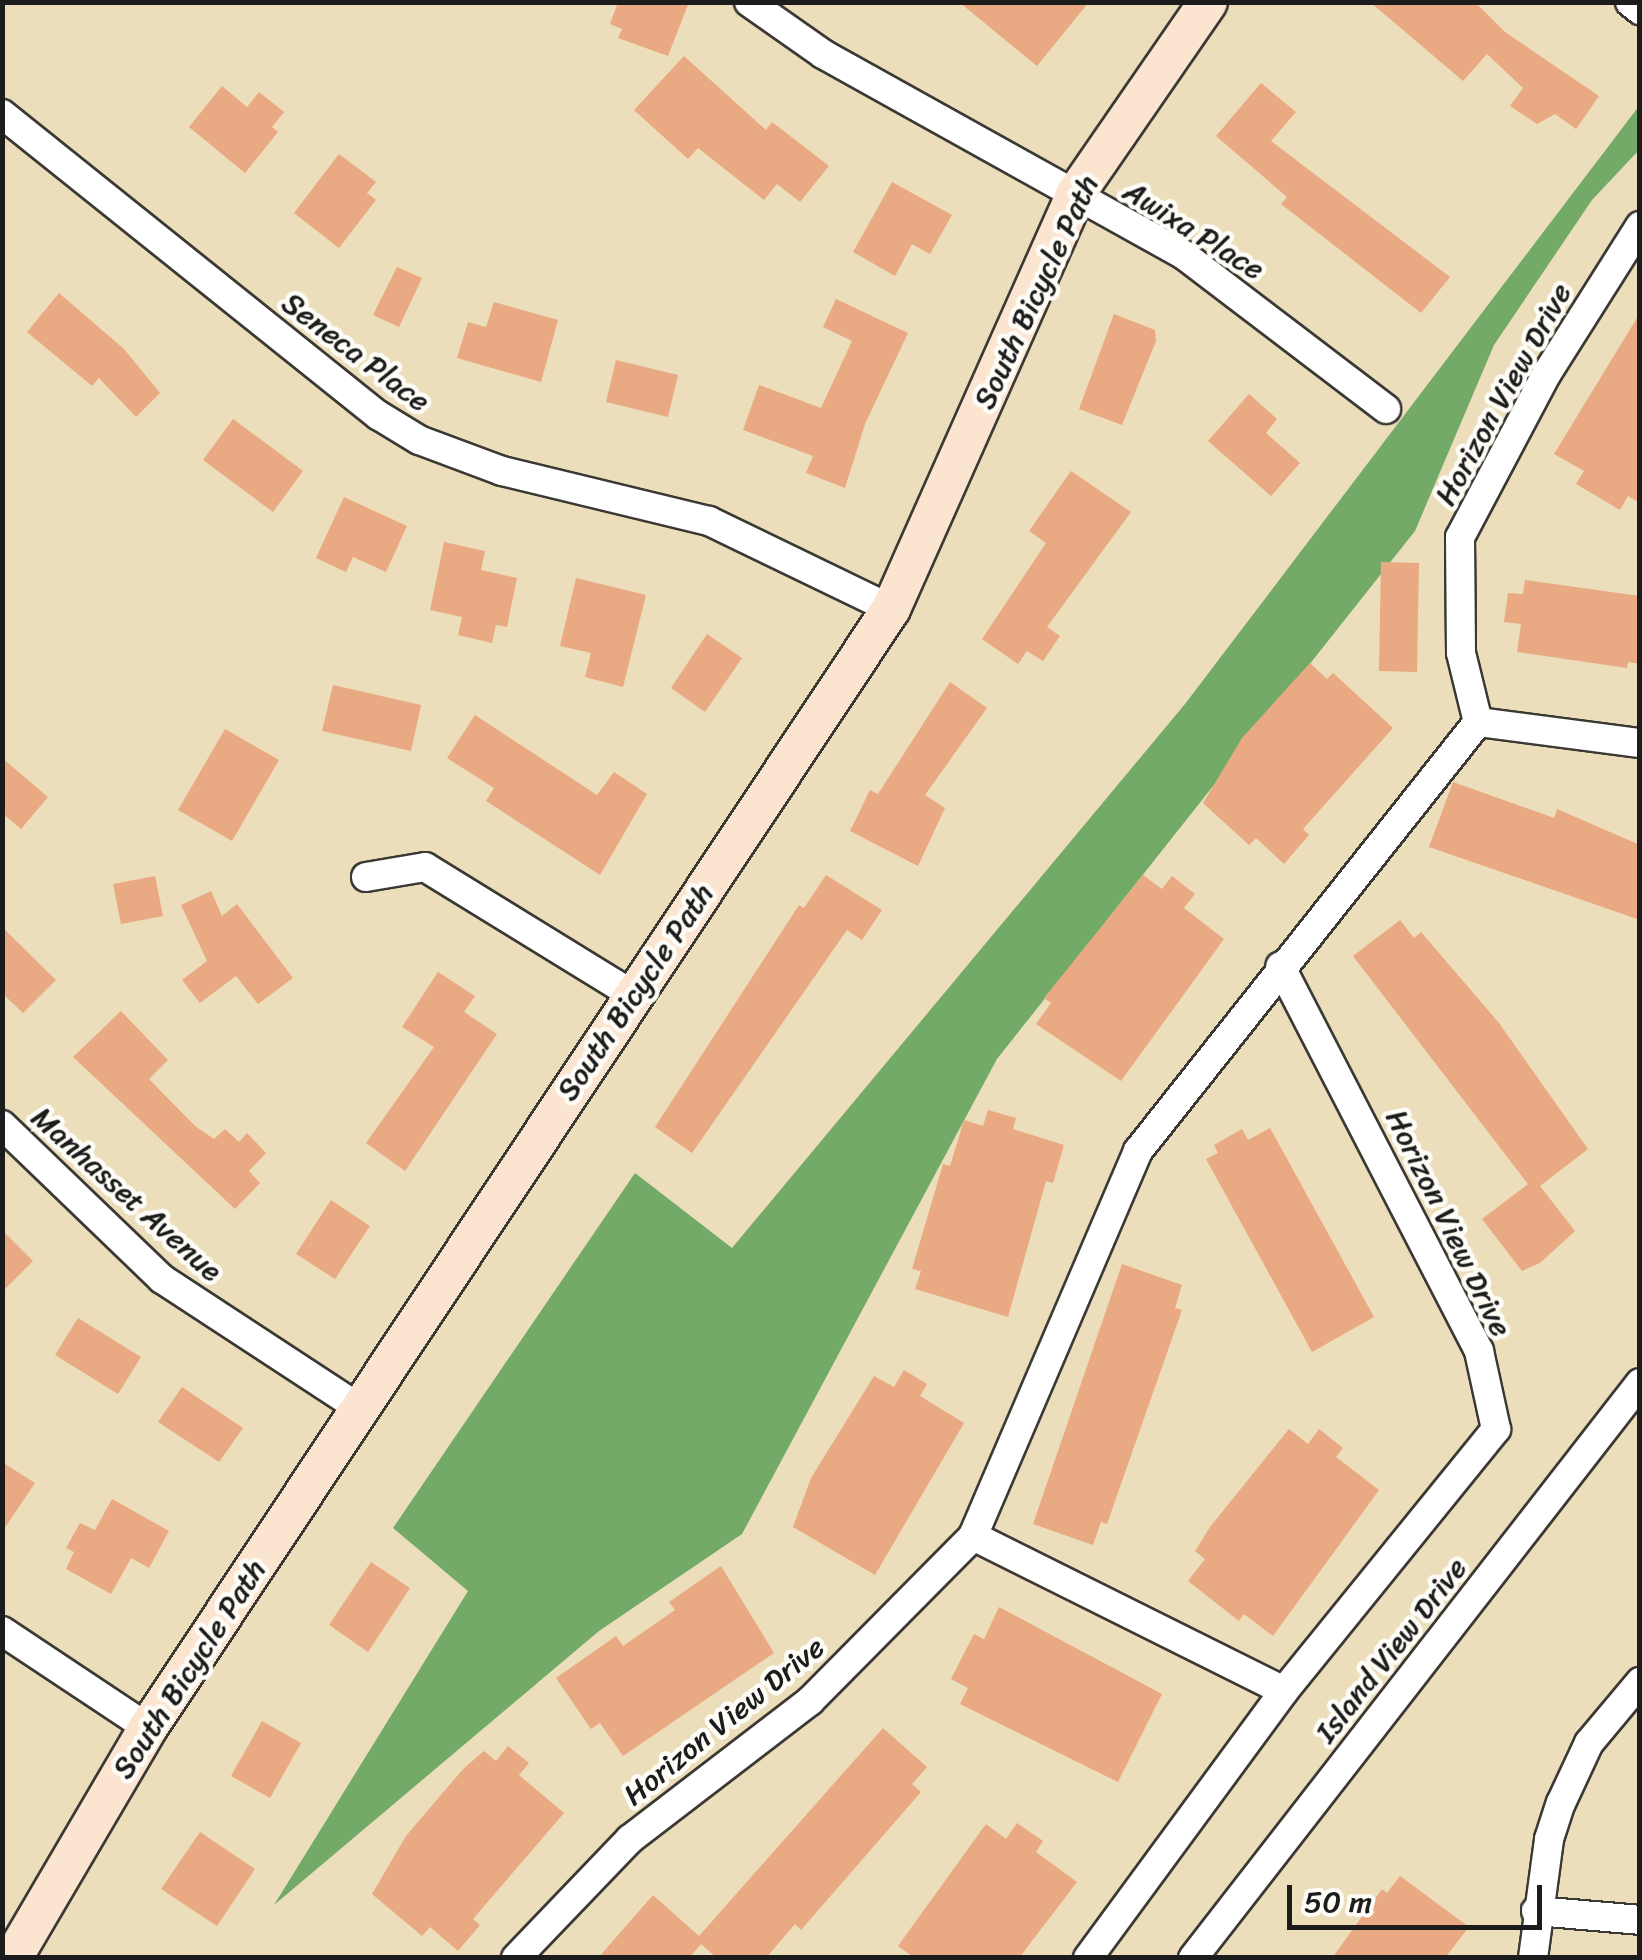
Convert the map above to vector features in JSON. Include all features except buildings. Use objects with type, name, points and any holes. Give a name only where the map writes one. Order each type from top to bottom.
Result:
[{"type":"street","name":"Awixa Place","points":[[750,2],[823,54],[1184,255],[1386,408]]},
{"type":"street","name":"South Bicycle Path","points":[[14,1958],[148,1728],[891,609],[1075,195],[1208,2]]},
{"type":"street","points":[[1630,2],[1640,10]]},
{"type":"street","name":"Seneca Place","points":[[2,114],[378,416],[419,440],[502,471],[709,521],[891,609]]},
{"type":"street","name":"Horizon View Drive","points":[[516,1958],[630,1839],[810,1701],[973,1536],[1138,1152],[1280,966],[1478,722],[1461,653],[1460,537],[1547,372],[1640,226]]},
{"type":"street","points":[[1478,722],[1640,744]]},
{"type":"street","points":[[366,876],[424,867],[632,994]]},
{"type":"street","name":"Horizon View Drive","points":[[1088,1958],[1284,1691],[1496,1429],[1479,1350],[1280,966]]},
{"type":"street","name":"Manhasset Avenue","points":[[2,1125],[162,1279],[359,1408]]},
{"type":"street","name":"Island View Drive","points":[[1194,1958],[1640,1383]]},
{"type":"street","points":[[973,1536],[1284,1691]]},
{"type":"street","points":[[2,1631],[148,1728]]},
{"type":"street","points":[[1533,1958],[1536,1911],[1549,1839],[1574,1772],[1640,1682]]},
{"type":"street","points":[[1536,1911],[1640,1920]]},
{"type":"green space","points":[[1639,106],[1639,150],[1592,200],[1494,345],[1415,531],[997,1059],[742,1534],[599,1631],[274,1905],[468,1591],[393,1528],[635,1173],[732,1248],[1185,704]]}]
